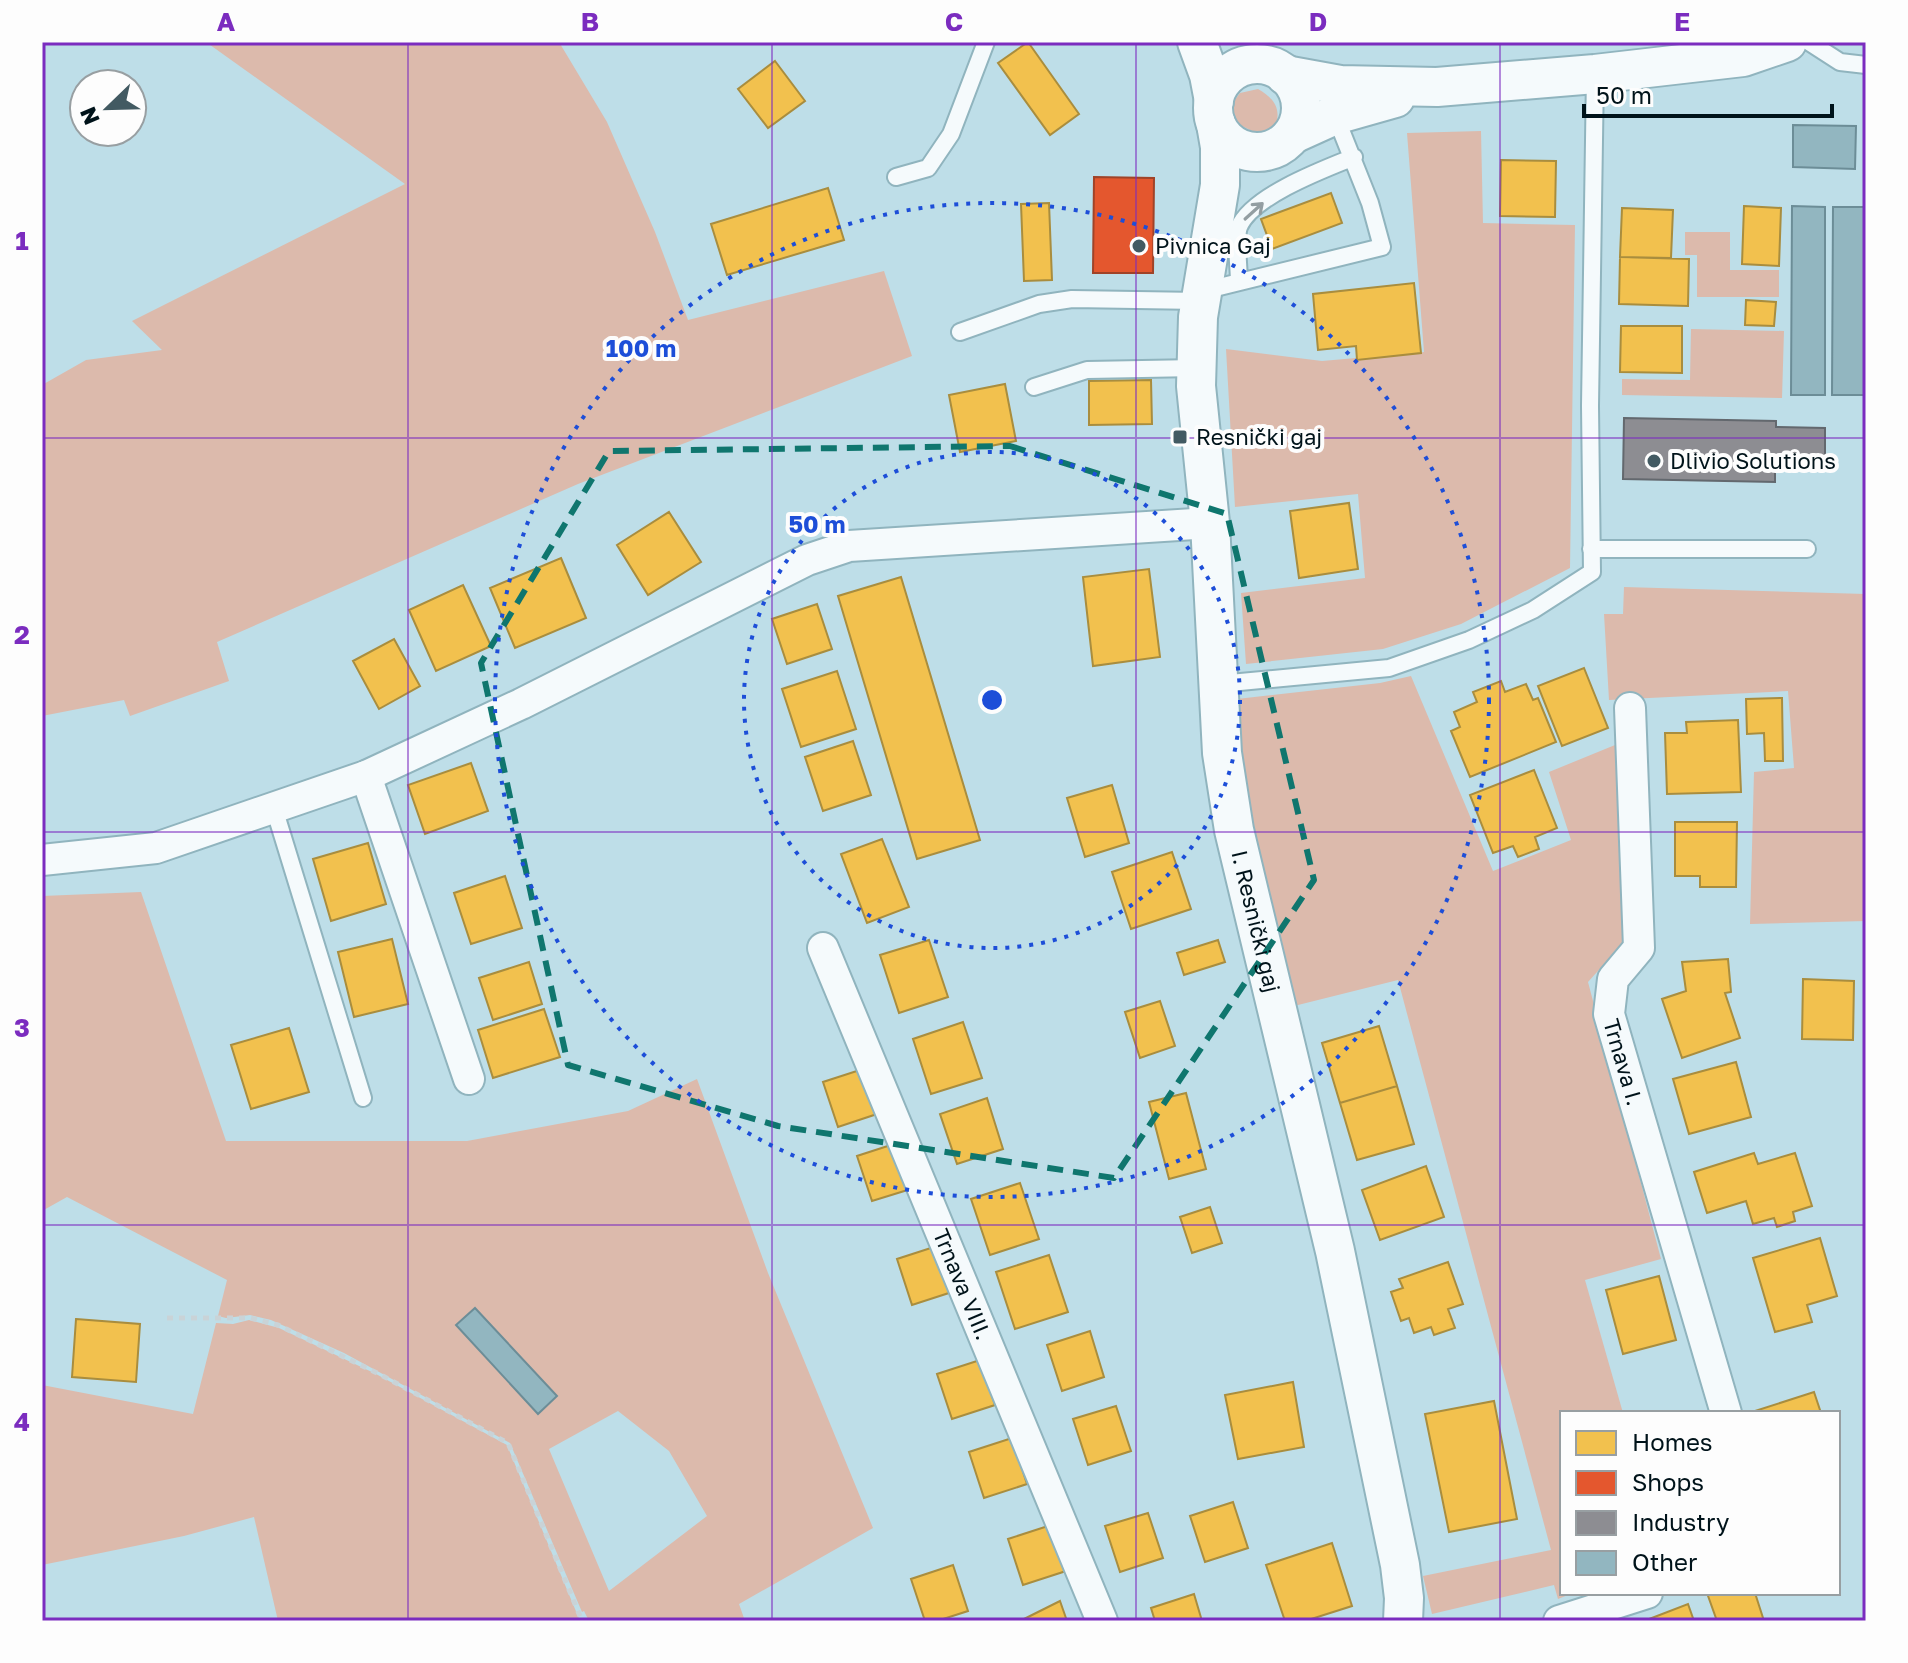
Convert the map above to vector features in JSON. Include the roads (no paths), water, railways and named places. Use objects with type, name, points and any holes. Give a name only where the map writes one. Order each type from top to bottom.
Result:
[{"type":"street","name":"I. Resnički gaj","points":[[1197,42],[1209,75],[1221,165],[1217,211],[1201,296],[1196,386],[1210,523],[1222,753],[1234,830],[1335,1251],[1400,1565],[1403,1621]]},
{"type":"street","points":[[1227,42],[1272,69],[1299,96],[1299,123],[1282,142],[1258,153],[1238,148],[1221,134],[1215,113],[1217,89],[1233,71],[1272,69],[1340,85],[1437,87],[1595,74],[1743,57],[1787,42]]},
{"type":"street","name":"I. Resnički gaj","points":[[1217,211],[1241,178],[1282,142],[1335,115],[1437,87]]},
{"type":"street","points":[[42,860],[156,848],[366,776],[521,704],[807,560],[849,546],[1210,523]]},
{"type":"street","name":"Trnava I.","points":[[1630,708],[1639,948],[1613,979],[1609,1014],[1725,1411]]},
{"type":"street","points":[[366,776],[469,1079]]},
{"type":"street","name":"Trnava VIII.","points":[[823,948],[1102,1621]]},
{"type":"street","points":[[1559,1621],[1641,1595]]},
{"type":"lane","points":[[896,177],[928,168],[951,134],[986,42]]},
{"type":"lane","points":[[1809,42],[1840,62],[1866,65]]},
{"type":"lane","points":[[1217,684],[1389,668],[1469,640],[1533,610],[1592,572],[1590,406],[1595,74]]},
{"type":"lane","points":[[960,332],[1039,304],[1072,299],[1201,296],[1239,282],[1382,247],[1354,157],[1335,115]]},
{"type":"lane","points":[[1239,282],[1238,227],[1251,212],[1293,181],[1354,157]]},
{"type":"lane","points":[[1034,387],[1087,370],[1197,368]]},
{"type":"lane","points":[[1591,549],[1807,549]]},
{"type":"lane","points":[[274,808],[363,1098]]},
{"type":"place","name":"Pivnica Gaj","points":[[1139,246]]},
{"type":"place","name":"Resnički gaj","points":[[1180,437]]},
{"type":"place","name":"Dlivio Solutions","points":[[1654,461]]}]
